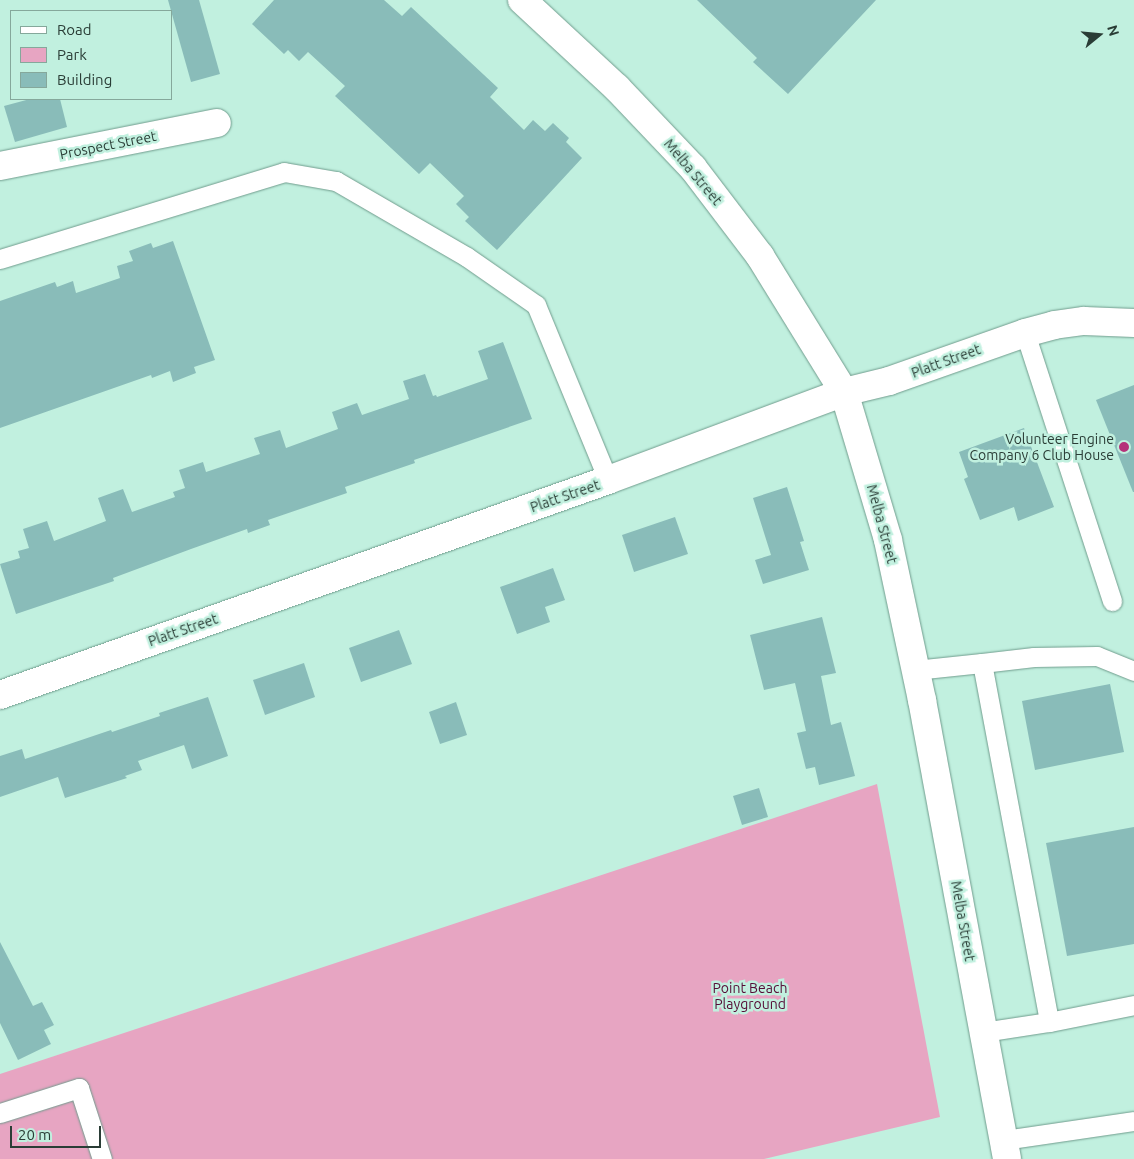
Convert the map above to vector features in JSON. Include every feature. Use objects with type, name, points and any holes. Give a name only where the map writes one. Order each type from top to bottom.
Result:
[{"type":"street","name":"Melba Street","points":[[522,0],[617,88],[693,168],[760,256],[844,392],[888,540],[915,670],[1005,1149]]},
{"type":"street","name":"Prospect Street","points":[[0,166],[217,123]]},
{"type":"street","name":"Platt Street","points":[[0,695],[608,480],[844,392],[889,381],[1025,333],[1084,321],[1134,323]]},
{"type":"lane","points":[[0,259],[284,172],[336,181],[467,257],[536,305],[608,480]]},
{"type":"lane","points":[[1025,333],[1112,601]]},
{"type":"lane","points":[[915,670],[1034,657],[1097,656],[1134,671]]},
{"type":"lane","points":[[982,663],[1049,1022]]},
{"type":"lane","points":[[983,1032],[1049,1022],[1134,1005]]},
{"type":"lane","points":[[0,1113],[79,1088],[102,1159]]},
{"type":"lane","points":[[1005,1149],[1134,1121]]},
{"type":"green space","name":"Point Beach Playground","points":[[877,784],[940,1117],[764,1159],[0,1159],[0,1074]]},
{"type":"building","points":[[168,0],[199,0],[220,74],[191,82]]},
{"type":"building","points":[[274,0],[384,0],[402,16],[411,7],[498,88],[490,97],[524,130],[533,120],[545,131],[553,123],[569,138],[566,142],[582,158],[497,250],[465,221],[469,217],[456,204],[464,196],[430,163],[419,174],[335,96],[345,86],[308,52],[299,61],[288,50],[284,54],[252,24]]},
{"type":"building","points":[[697,0],[876,0],[788,94],[753,62],[757,58]]},
{"type":"building","points":[[26,100],[60,100],[67,127],[15,142],[4,106]]},
{"type":"building","points":[[173,241],[215,360],[194,367],[196,373],[173,382],[170,371],[152,378],[151,375],[0,428],[0,301],[55,282],[57,287],[73,281],[76,293],[120,278],[117,266],[133,261],[129,251],[151,243],[153,248]]},
{"type":"building","points":[[503,342],[532,419],[414,460],[415,463],[345,487],[347,493],[268,520],[270,525],[248,533],[247,529],[113,578],[114,581],[16,614],[0,564],[20,558],[18,551],[29,548],[23,529],[47,521],[54,541],[106,521],[98,498],[123,489],[132,512],[175,497],[173,492],[185,488],[179,470],[203,462],[206,472],[260,454],[254,438],[280,430],[286,448],[338,429],[332,412],[357,403],[362,415],[409,399],[403,381],[425,374],[433,396],[436,395],[437,397],[488,379],[478,351]]},
{"type":"building","name":"Volunteer Engine Company 6 Club House","points":[[1134,385],[1134,492],[1133,492],[1096,400]]},
{"type":"building","points":[[1024,428],[1054,507],[1018,521],[1014,507],[980,520],[964,479],[968,477],[959,452]]},
{"type":"building","points":[[787,487],[804,541],[800,542],[809,570],[763,584],[755,560],[771,555],[753,498]]},
{"type":"building","points":[[675,517],[688,554],[634,572],[622,535]]},
{"type":"building","points":[[553,568],[565,600],[545,607],[550,622],[517,634],[500,587]]},
{"type":"building","points":[[822,617],[836,673],[821,676],[831,725],[841,722],[855,776],[819,785],[815,767],[806,769],[797,733],[806,731],[795,683],[764,690],[750,635]]},
{"type":"building","points":[[399,630],[412,664],[361,682],[349,648]]},
{"type":"building","points":[[304,663],[315,697],[265,715],[253,680]]},
{"type":"building","points":[[1110,684],[1124,752],[1035,770],[1022,701]]},
{"type":"building","points":[[208,697],[228,756],[192,769],[184,745],[138,761],[142,770],[125,776],[127,778],[65,798],[58,777],[0,797],[0,756],[22,749],[25,759],[111,730],[112,732],[160,716],[159,713]]},
{"type":"building","points":[[456,702],[467,735],[440,744],[429,712]]},
{"type":"building","points":[[759,788],[768,817],[742,825],[733,796]]},
{"type":"building","points":[[1134,827],[1134,944],[1067,956],[1046,843]]},
{"type":"building","points":[[0,942],[33,1006],[42,1002],[54,1025],[44,1030],[51,1044],[18,1060],[0,1023]]},
{"type":"place","name":"Volunteer Engine Company 6 Club House","points":[[1124,447]]}]
